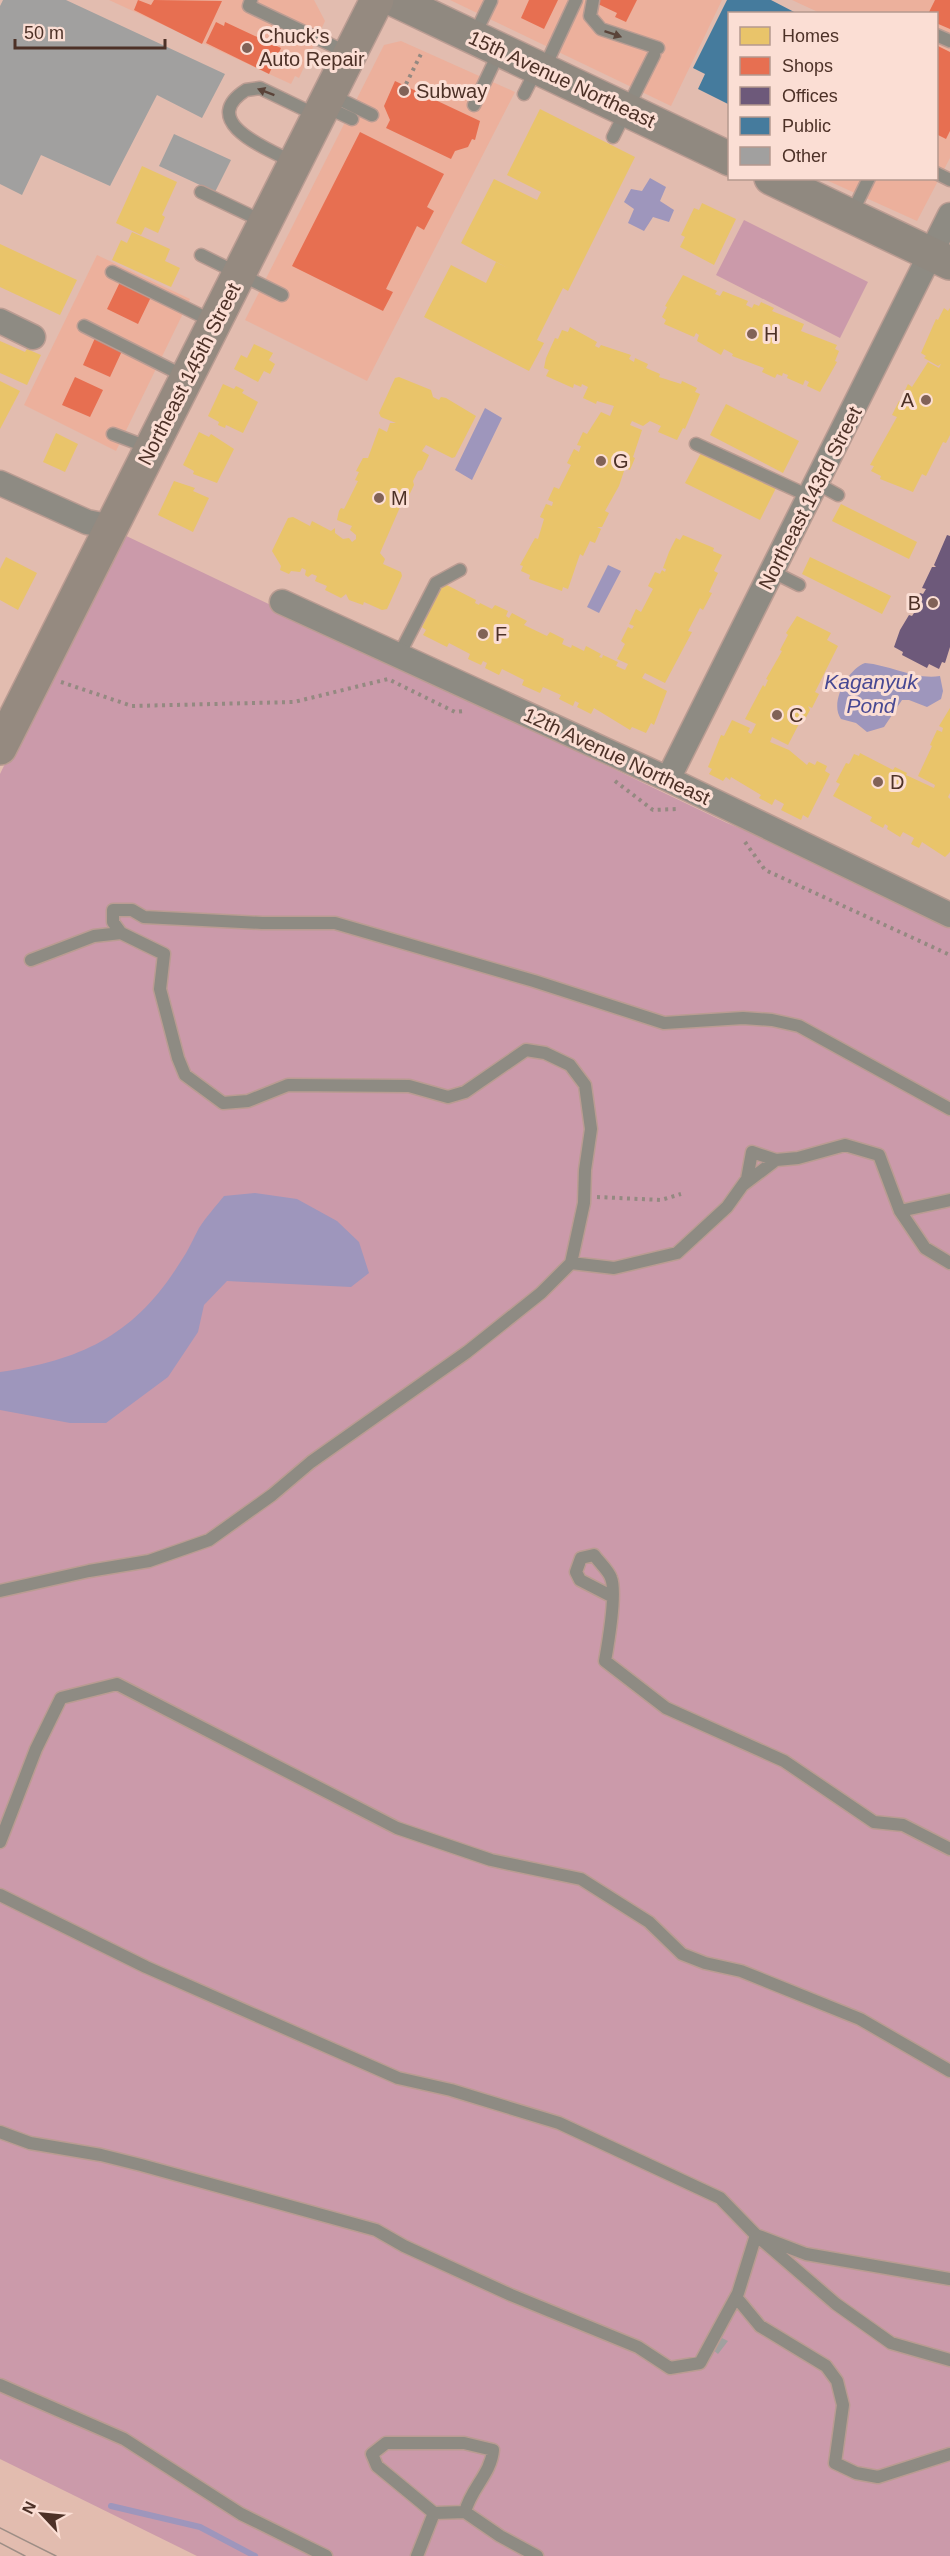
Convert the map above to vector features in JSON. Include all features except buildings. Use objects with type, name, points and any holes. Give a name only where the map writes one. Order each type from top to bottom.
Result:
[{"type":"main road","name":"Northeast 145th Street","points":[[0,748],[296,163],[331,109],[350,54],[377,0]]},
{"type":"main road","name":"15th Avenue Northeast","points":[[395,0],[487,44],[535,78],[620,123],[728,159]]},
{"type":"main road","points":[[775,180],[940,259]]},
{"type":"street","name":"Northeast 143rd Street","points":[[668,779],[773,572],[822,492],[940,259],[950,215]]},
{"type":"street","points":[[0,321],[33,337]]},
{"type":"street","points":[[0,483],[87,522],[112,527]]},
{"type":"street","name":"12th Avenue Northeast","points":[[282,602],[668,779],[950,915]]},
{"type":"lane","points":[[252,0],[249,6],[350,54]]},
{"type":"lane","points":[[474,105],[487,44],[491,1]]},
{"type":"lane","points":[[584,1],[590,16],[601,29],[656,51],[620,123]]},
{"type":"lane","points":[[535,78],[584,1]]},
{"type":"lane","points":[[296,163],[235,129],[230,118],[233,104],[246,90],[260,88],[331,109],[372,115]]},
{"type":"lane","points":[[850,216],[868,180]]},
{"type":"lane","points":[[201,192],[265,223]]},
{"type":"lane","points":[[201,255],[282,295]]},
{"type":"lane","points":[[112,272],[215,322]]},
{"type":"lane","points":[[84,326],[187,378]]},
{"type":"lane","points":[[113,434],[152,448]]},
{"type":"lane","points":[[696,444],[822,492]]},
{"type":"lane","points":[[399,656],[436,583],[460,570]]},
{"type":"lane","points":[[773,572],[799,585]]},
{"type":"lane","points":[[0,1591],[89,1571],[149,1561],[209,1540],[272,1496],[311,1462],[467,1352],[541,1293],[571,1263],[584,1196],[591,1129],[585,1085],[570,1065],[545,1053],[526,1050],[465,1092],[448,1097],[409,1086],[288,1085],[248,1101],[223,1103],[185,1075],[168,1025],[160,989],[164,954],[121,933],[113,922],[113,910],[119,908],[132,910],[144,917],[262,923],[335,923],[534,981],[664,1023],[743,1018],[772,1020],[799,1026],[950,1109]]},
{"type":"lane","points":[[31,960],[94,936],[121,933]]},
{"type":"lane","points":[[571,1263],[614,1268],[677,1253],[727,1208],[747,1179],[752,1152],[776,1160],[798,1158],[845,1145],[879,1155],[900,1211],[925,1248],[950,1263]]},
{"type":"lane","points":[[743,1185],[776,1160]]},
{"type":"lane","points":[[900,1211],[950,1200]]},
{"type":"lane","points":[[611,1596],[611,1626],[605,1661],[666,1708],[784,1761],[874,1822],[903,1825],[950,1849]]},
{"type":"lane","points":[[0,1842],[36,1749],[61,1698],[117,1684],[397,1828],[491,1860],[581,1879],[649,1923],[682,1954],[705,1963],[741,1971],[860,2019],[950,2071]]},
{"type":"lane","points":[[0,1894],[146,1967],[398,2078],[451,2090],[559,2123],[720,2198],[756,2235],[836,2304],[891,2343],[950,2360]]},
{"type":"lane","points":[[0,2132],[30,2143],[101,2155],[141,2165],[376,2230],[404,2246],[511,2295],[638,2347],[670,2368],[700,2363],[736,2297],[756,2235]]},
{"type":"lane","points":[[756,2235],[807,2254],[950,2279]]},
{"type":"lane","points":[[736,2297],[760,2326],[826,2366],[837,2381],[843,2405],[835,2463],[856,2473],[878,2477],[950,2454]]},
{"type":"lane","points":[[0,2385],[124,2439],[241,2514],[326,2556]]},
{"type":"lane","points":[[465,2512],[469,2496],[492,2464],[493,2450],[464,2443],[386,2444],[372,2454],[377,2466],[434,2513],[465,2512],[500,2536],[537,2556]]},
{"type":"lane","points":[[417,2556],[434,2513]]},
{"type":"path","points":[[406,84],[422,54]]},
{"type":"path","points":[[58,680],[132,706],[294,702],[388,679],[455,712],[466,710]]},
{"type":"path","points":[[615,782],[653,810],[674,808],[685,813]]},
{"type":"path","points":[[736,837],[747,842],[765,870],[950,955]]},
{"type":"path","points":[[584,1196],[661,1200],[681,1194]]},
{"type":"shaded area","points":[[109,0],[314,0],[325,21],[299,78],[295,76],[291,84]]},
{"type":"shaded area","points":[[450,0],[722,0],[671,106]]},
{"type":"shaded area","points":[[792,0],[950,0],[950,158],[917,221],[826,180],[938,180],[938,12],[818,12]]},
{"type":"shaded area","points":[[401,41],[515,92],[367,381],[245,320],[384,45]]},
{"type":"shaded area","points":[[744,220],[868,282],[840,338],[716,275]]},
{"type":"shaded area","points":[[97,255],[190,299],[116,451],[24,405]]},
{"type":"shaded area","points":[[118,532],[727,823],[950,912],[950,2556],[197,2556],[0,2459],[0,774]]},
{"type":"water","points":[[650,178],[666,187],[660,201],[674,210],[669,222],[653,217],[644,231],[628,223],[634,209],[624,202],[631,189],[642,191]]},
{"type":"water","points":[[485,408],[502,418],[472,480],[455,470]]},
{"type":"water","points":[[608,565],[621,571],[599,613],[587,607]]},
{"type":"water","name":"Kaganyuk Pond","points":[[865,663],[921,676],[940,676],[943,691],[941,699],[927,707],[909,700],[902,700],[884,727],[867,732],[856,723],[841,719],[837,704],[847,679],[852,672]]},
{"type":"water","points":[[255,1193],[297,1199],[337,1221],[359,1242],[369,1273],[351,1287],[227,1281],[204,1305],[198,1332],[168,1377],[106,1423],[70,1423],[0,1410],[0,1372],[30,1367],[82,1351],[126,1325],[164,1286],[184,1257],[199,1228],[224,1196]]},
{"type":"waterway","points":[[111,2506],[200,2527],[255,2556]]},
{"type":"tram line","points":[[0,2528],[56,2556]]},
{"type":"tram line","points":[[0,2543],[25,2556]]},
{"type":"place","name":"Chuck's Auto Repair","points":[[247,48]]},
{"type":"place","name":"Subway","points":[[404,91]]},
{"type":"place","name":"H","points":[[752,334]]},
{"type":"place","name":"A","points":[[926,400]]},
{"type":"place","name":"G","points":[[601,461]]},
{"type":"place","name":"M","points":[[379,498]]},
{"type":"place","name":"B","points":[[933,603]]},
{"type":"place","name":"F","points":[[483,634]]},
{"type":"place","name":"C","points":[[777,715]]},
{"type":"place","name":"D","points":[[878,782]]}]
